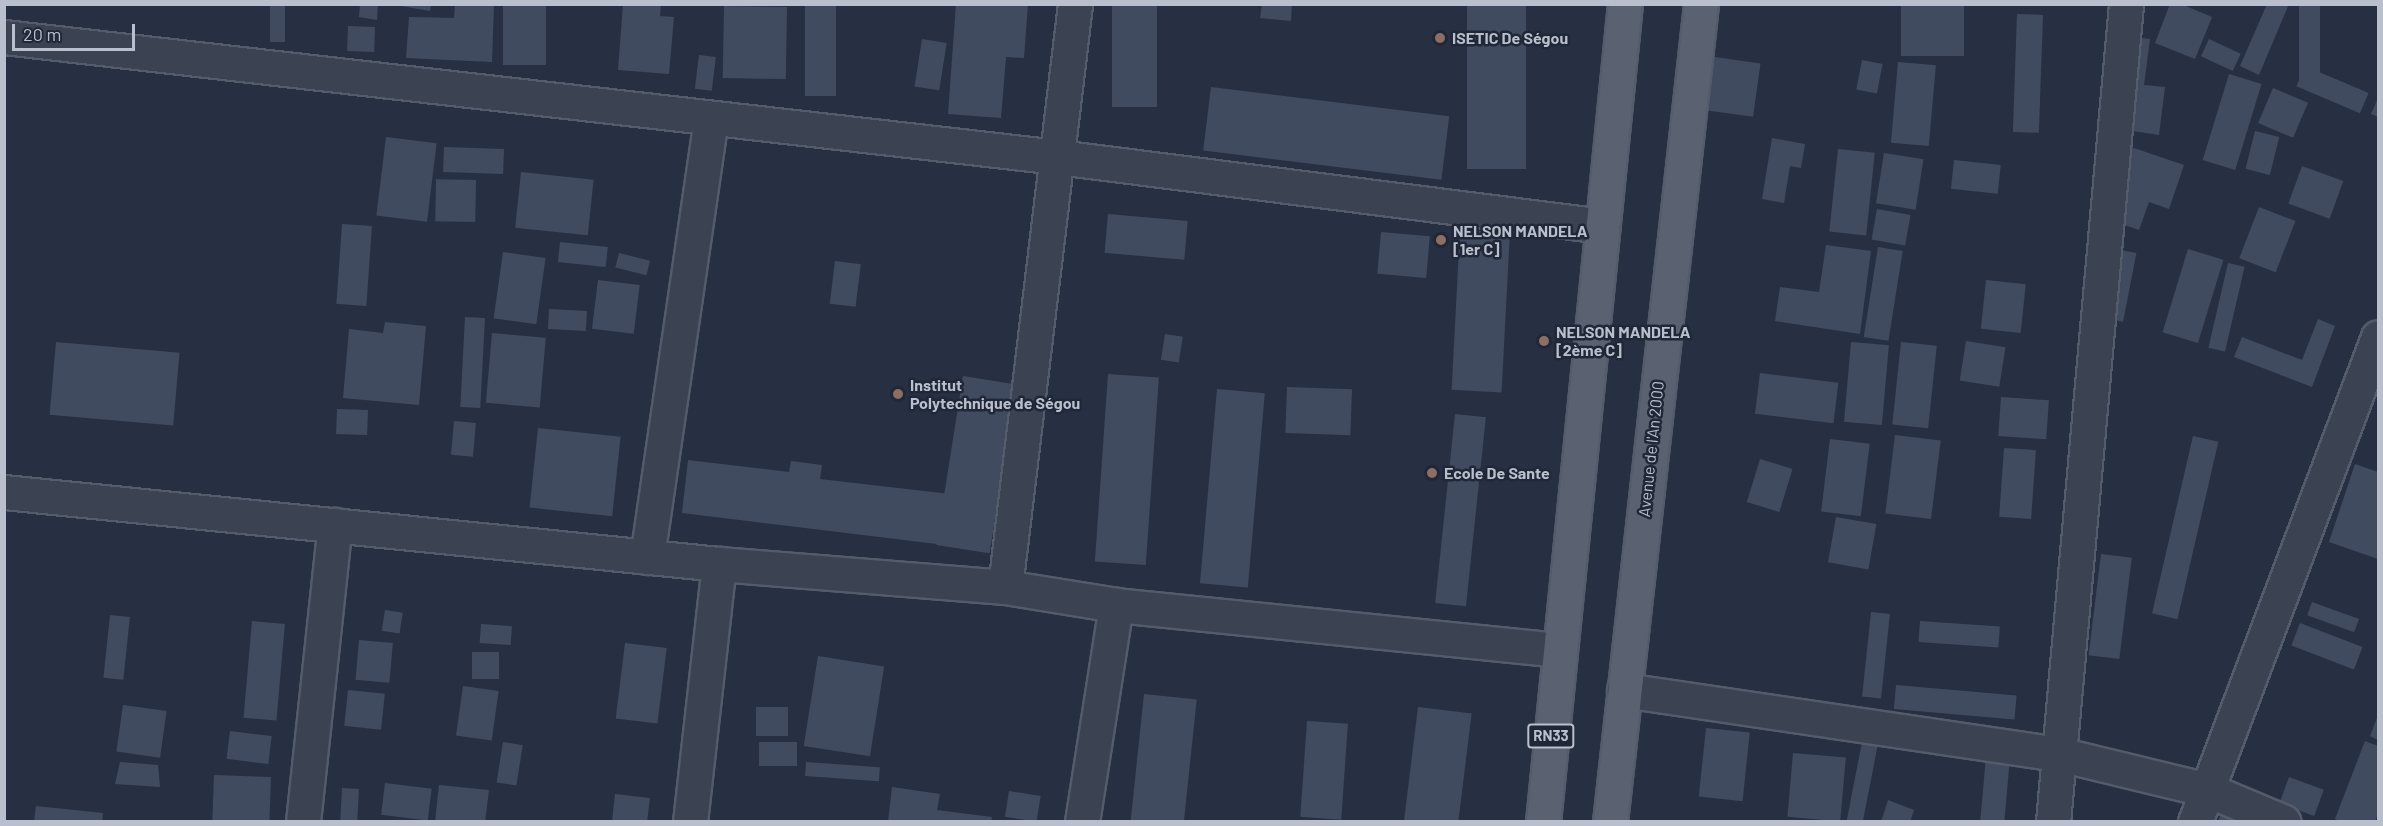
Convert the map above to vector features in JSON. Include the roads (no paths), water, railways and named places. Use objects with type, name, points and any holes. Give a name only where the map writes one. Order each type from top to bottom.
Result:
[{"type":"main road","name":"RN33","points":[[1543,822],[1625,4]]},
{"type":"main road","name":"Avenue de l'An 2000","points":[[1610,822],[1701,4]]},
{"type":"street","points":[[1005,587],[1075,4]]},
{"type":"street","points":[[2053,822],[2126,4]]},
{"type":"street","points":[[4,37],[1058,157],[1603,226]]},
{"type":"street","points":[[647,557],[711,119]]},
{"type":"street","points":[[2195,822],[2379,337]]},
{"type":"street","points":[[4,492],[719,564],[1005,587],[1116,605],[1559,650]]},
{"type":"street","points":[[303,822],[335,525]]},
{"type":"street","points":[[690,822],[719,564]]},
{"type":"street","points":[[1082,822],[1116,605]]},
{"type":"street","points":[[1624,690],[2059,754],[2208,790],[2284,822]]},
{"type":"place","name":"ISETIC De Ségou","points":[[1440,38]]},
{"type":"place","name":"NELSON MANDELA [1er C]","points":[[1441,240]]},
{"type":"place","name":"NELSON MANDELA [2ème C]","points":[[1544,341]]},
{"type":"place","name":"Institut Polytechnique de Ségou","points":[[898,394]]},
{"type":"place","name":"Ecole De Sante","points":[[1432,473]]}]
